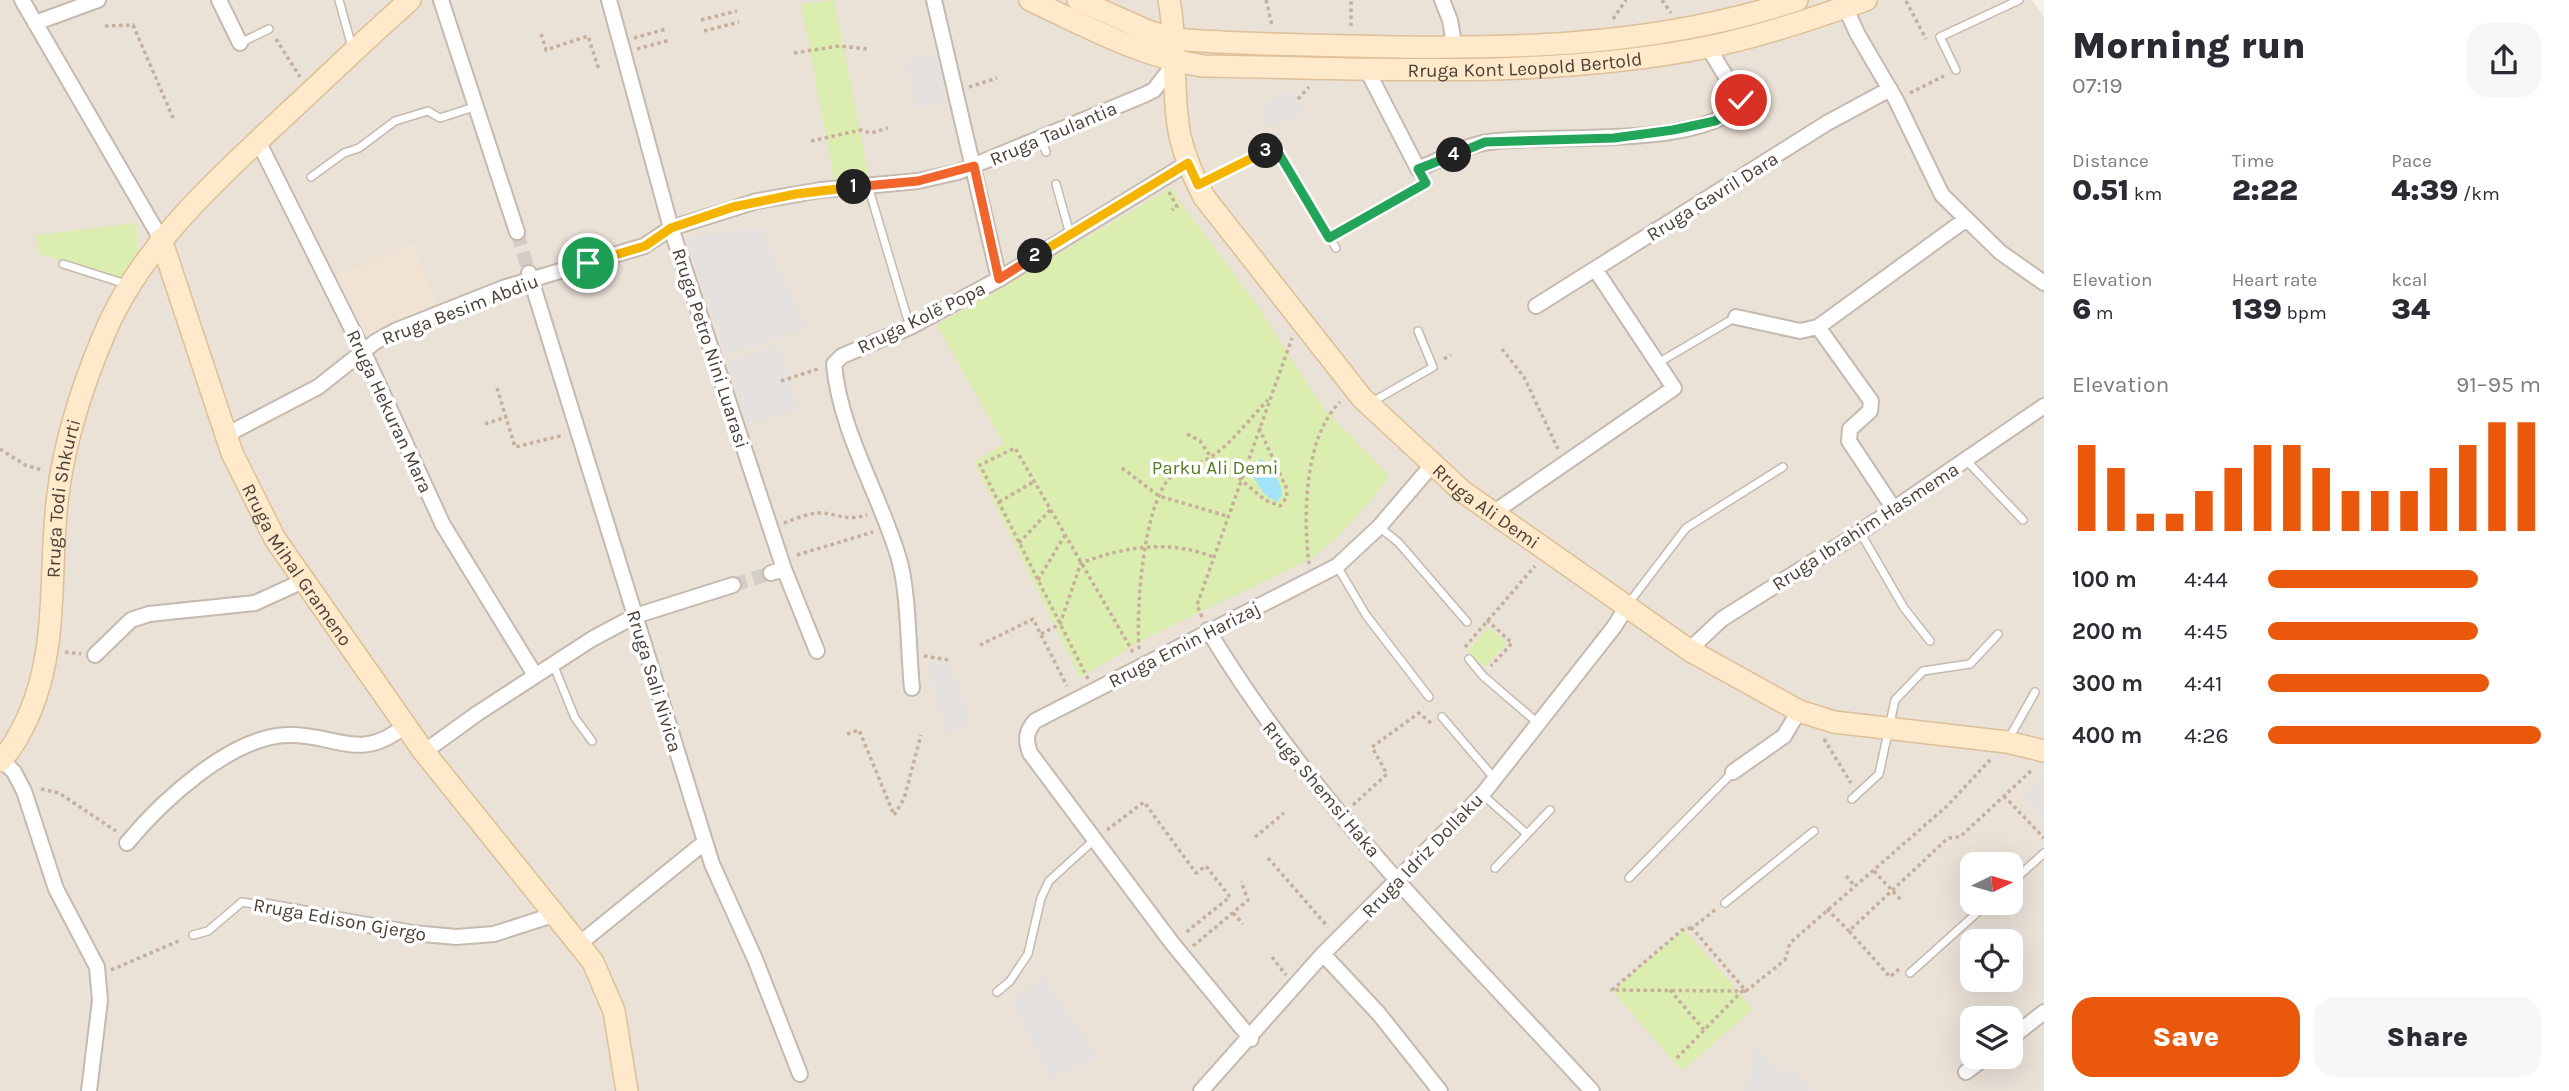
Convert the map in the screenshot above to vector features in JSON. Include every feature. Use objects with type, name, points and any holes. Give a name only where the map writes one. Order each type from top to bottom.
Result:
[{"type":"main road","name":"Rruga Todi Shkurti","points":[[1,760],[21,732],[40,689],[48,660],[61,476],[83,387],[108,326],[161,239],[258,141],[410,0]]},
{"type":"main road","name":"Rruga Kont Leopold Bertold","points":[[1030,0],[1147,53],[1176,62],[1203,66],[1458,70],[1539,67],[1641,58],[1708,47],[1768,33],[1866,0]]},
{"type":"main road","name":"Rruga Kont Leopold Bertold","points":[[1078,0],[1140,28],[1175,39],[1455,49],[1621,40],[1687,30],[1797,0]]},
{"type":"main road","name":"Rruga Ali Demi","points":[[1169,0],[1175,39],[1178,123],[1188,163],[1198,185],[1248,256],[1361,397],[1432,465],[1493,513],[1689,650],[1804,713],[1834,722],[2007,742],[2039,759]]},
{"type":"main road","name":"Rruga Mihal Grameno","points":[[161,239],[226,435],[251,494],[303,581],[405,726],[579,944],[602,979],[614,1011],[627,1091]]},
{"type":"street","name":"Rruga Mihal Grameno","points":[[22,0],[161,239]]},
{"type":"street","points":[[35,23],[98,0]]},
{"type":"street","points":[[219,0],[240,43]]},
{"type":"street","points":[[441,0],[517,232]]},
{"type":"street","name":"Rruga Petro Nini Luarasi","points":[[609,0],[671,228],[771,528],[779,568],[817,652]]},
{"type":"street","points":[[934,0],[999,279]]},
{"type":"street","points":[[1441,0],[1450,20],[1455,49]]},
{"type":"street","points":[[1845,7],[1865,48],[1893,94],[1942,195],[2000,252],[2044,283]]},
{"type":"street","points":[[1366,68],[1418,169],[1485,142],[1614,138],[1715,121],[1742,103],[1708,47]]},
{"type":"street","name":"Rruga Taulantia","points":[[671,228],[765,199],[930,178],[974,166],[1154,90],[1176,62]]},
{"type":"street","name":"Rruga Gavril Dara","points":[[1536,306],[1827,123],[1893,94]]},
{"type":"street","name":"Rruga Hekuran Mara","points":[[258,141],[364,353],[443,525],[494,613],[535,675]]},
{"type":"street","name":"Rruga Kolë Popa","points":[[912,688],[900,562],[847,421],[835,384],[834,364],[842,356],[910,327],[999,279],[1188,163]]},
{"type":"street","points":[[1736,317],[1800,331],[1818,327],[1965,220]]},
{"type":"street","name":"Rruga Besim Abdiu","points":[[226,435],[318,387],[375,342],[397,330],[530,276],[645,246],[671,228]]},
{"type":"street","points":[[1493,513],[1674,388],[1595,269]]},
{"type":"street","name":"Rruga Sali Nivica","points":[[530,276],[720,887],[755,959],[800,1074]]},
{"type":"street","points":[[1818,327],[1871,401],[1870,411],[1850,429],[1849,441],[1894,509]]},
{"type":"street","name":"Rruga Ibrahim Hasmema","points":[[1689,650],[1722,619],[1860,532],[2044,406]]},
{"type":"street","name":"Rruga Emin Harizaj","points":[[1251,1039],[1172,943],[1030,753],[1026,743],[1027,730],[1035,721],[1074,700],[1337,566],[1379,527],[1432,465]]},
{"type":"street","points":[[95,655],[131,620],[149,614],[254,603],[303,581]]},
{"type":"street","points":[[424,752],[535,675],[635,616],[733,585]]},
{"type":"street","name":"Rruga Idriz Dollaku","points":[[1201,1091],[1251,1039],[1323,954],[1399,881],[1482,795],[1615,627],[1628,605]]},
{"type":"street","name":"Rruga Shemsi Haka","points":[[1208,631],[1273,732],[1341,816],[1592,1091]]},
{"type":"street","points":[[1733,772],[1784,736],[1804,713]]},
{"type":"street","points":[[127,843],[178,788],[206,768],[258,743],[290,735],[368,746],[387,740],[405,726]]},
{"type":"street","name":"Rruga Todi Shkurti","points":[[1,760],[23,791],[56,889],[92,954],[99,974],[100,1000],[89,1091]]},
{"type":"street","points":[[579,944],[705,842]]},
{"type":"street","name":"Rruga Edison Gjergo","points":[[266,907],[456,937],[494,933],[556,915]]},
{"type":"street","points":[[1323,954],[1379,1014],[1440,1091]]},
{"type":"street","points":[[2023,1029],[2044,1012]]},
{"type":"street","points":[[1966,1072],[1970,1069]]},
{"type":"lane","points":[[339,0],[353,52]]},
{"type":"lane","points":[[1956,70],[1940,37],[2018,0]]},
{"type":"lane","points":[[240,43],[269,29]]},
{"type":"lane","points":[[312,177],[344,153],[359,148],[396,121],[428,111],[440,118],[477,106]]},
{"type":"lane","points":[[1040,137],[1046,152]]},
{"type":"lane","points":[[1198,185],[1275,147],[1335,248]]},
{"type":"lane","points":[[1056,184],[1070,235]]},
{"type":"lane","points":[[868,186],[910,327]]},
{"type":"lane","points":[[63,264],[131,285]]},
{"type":"lane","points":[[1658,363],[1736,317]]},
{"type":"lane","points":[[1361,397],[1433,367],[1418,331]]},
{"type":"lane","points":[[1965,459],[2023,520]]},
{"type":"lane","points":[[1628,605],[1686,528],[1783,467]]},
{"type":"lane","points":[[1379,527],[1398,542],[1467,622]]},
{"type":"lane","points":[[1860,532],[1904,608],[1930,641]]},
{"type":"lane","points":[[1337,566],[1366,615],[1429,696]]},
{"type":"lane","points":[[1852,799],[1880,774],[1895,700],[1923,671],[1970,664],[1998,634]]},
{"type":"lane","points":[[1469,659],[1539,724]]},
{"type":"lane","points":[[553,664],[575,718],[592,741]]},
{"type":"lane","points":[[2007,742],[2017,719],[2035,692]]},
{"type":"lane","points":[[1442,717],[1495,779]]},
{"type":"lane","points":[[1629,878],[1733,772]]},
{"type":"lane","points":[[1482,795],[1527,834]]},
{"type":"lane","points":[[1495,868],[1550,810]]},
{"type":"lane","points":[[1725,903],[1814,831]]},
{"type":"lane","points":[[997,992],[1010,981],[1028,954],[1041,898],[1049,881],[1095,839]]},
{"type":"lane","points":[[2023,872],[2044,853]]},
{"type":"lane","name":"Rruga Edison Gjergo","points":[[193,935],[208,931],[237,904],[247,902],[266,907]]},
{"type":"lane","points":[[1910,973],[1975,915]]},
{"type":"path","points":[[1266,0],[1276,44]]},
{"type":"path","points":[[1350,37],[1352,0]]},
{"type":"path","points":[[1607,28],[1626,0]]},
{"type":"path","points":[[1662,0],[1674,18]]},
{"type":"path","points":[[1906,1],[1925,36]]},
{"type":"path","points":[[701,20],[737,11]]},
{"type":"path","points":[[704,31],[739,22]]},
{"type":"path","points":[[104,26],[133,24],[174,120]]},
{"type":"path","points":[[269,29],[310,93]]},
{"type":"path","points":[[619,43],[666,29]]},
{"type":"path","points":[[541,34],[547,51],[588,36],[598,70]]},
{"type":"path","points":[[639,48],[670,40]]},
{"type":"path","points":[[794,53],[839,46],[867,48]]},
{"type":"path","points":[[956,91],[997,78]]},
{"type":"path","points":[[1893,94],[1930,83]]},
{"type":"path","points":[[1298,99],[1312,84]]},
{"type":"path","points":[[811,141],[861,130],[871,133],[888,128]]},
{"type":"path","points":[[1329,238],[1426,183],[1418,169]]},
{"type":"path","points":[[1168,191],[1177,206],[1172,209]]},
{"type":"path","points":[[1208,631],[1197,605],[1299,319]]},
{"type":"path","points":[[1502,349],[1524,377],[1565,463]]},
{"type":"path","points":[[1444,359],[1451,355]]},
{"type":"path","points":[[781,381],[800,375]]},
{"type":"path","points":[[497,388],[515,447],[578,431]]},
{"type":"path","points":[[1311,579],[1307,523],[1313,448],[1330,412],[1361,397]]},
{"type":"path","points":[[1141,665],[1139,602],[1146,547],[1159,496],[1176,472],[1209,458],[1270,398]]},
{"type":"path","points":[[485,424],[506,417]]},
{"type":"path","points":[[1187,434],[1200,441],[1209,458],[1217,466],[1240,479],[1270,504],[1280,506],[1285,502],[1286,487],[1259,428]]},
{"type":"path","points":[[1093,690],[980,465],[1015,448],[1141,665]]},
{"type":"path","points":[[0,449],[25,465],[61,476]]},
{"type":"path","points":[[1122,468],[1159,496],[1227,516]]},
{"type":"path","points":[[999,502],[1035,481]]},
{"type":"path","points":[[1019,543],[1051,509]]},
{"type":"path","points":[[771,528],[811,514],[855,519]]},
{"type":"path","points":[[1038,580],[1065,534]]},
{"type":"path","points":[[779,568],[856,537]]},
{"type":"path","points":[[1041,634],[1060,624],[1081,563],[1106,553],[1146,547],[1185,549],[1213,557]]},
{"type":"path","points":[[1467,622],[1462,651],[1530,571]]},
{"type":"path","points":[[980,646],[1033,619],[1074,700]]},
{"type":"path","points":[[1487,620],[1512,643],[1487,670]]},
{"type":"path","points":[[908,653],[949,660]]},
{"type":"path","points":[[1341,816],[1387,774],[1372,747],[1419,713],[1440,731],[1458,736]]},
{"type":"path","points":[[1804,713],[1854,788]]},
{"type":"path","points":[[847,734],[859,730],[894,816],[904,799],[921,735]]},
{"type":"path","points":[[1677,1058],[1744,991],[1785,960],[1790,943],[1947,806],[2007,742]]},
{"type":"path","points":[[1849,931],[1948,838],[1960,837],[2039,759]]},
{"type":"path","points":[[59,793],[116,830]]},
{"type":"path","points":[[2004,796],[2044,838]]},
{"type":"path","points":[[1095,839],[1144,802],[1186,863],[1196,873],[1206,866],[1230,897],[1172,943]]},
{"type":"path","points":[[1255,837],[1284,813]]},
{"type":"path","points":[[1268,858],[1339,939]]},
{"type":"path","points":[[1874,870],[1901,900]]},
{"type":"path","points":[[1846,876],[1855,886]]},
{"type":"path","points":[[1190,948],[1248,900],[1241,881]]},
{"type":"path","points":[[1725,903],[1692,928],[1682,930],[1612,990],[1744,991]]},
{"type":"path","points":[[1827,909],[1890,976],[1911,958],[1917,967]]},
{"type":"path","points":[[1233,913],[1243,923]]},
{"type":"path","points":[[1692,928],[1744,991]]},
{"type":"path","points":[[99,974],[139,960],[193,935]]},
{"type":"path","points":[[1670,990],[1704,1030]]},
{"type":"shaded area","points":[[0,0],[2032,0],[2044,17],[2044,1091],[0,1091]]},
{"type":"shaded area","points":[[937,53],[948,102],[917,109],[906,61]]},
{"type":"shaded area","points":[[1295,91],[1304,112],[1269,128],[1260,107]]},
{"type":"shaded area","points":[[761,228],[806,329],[727,354],[686,237]]},
{"type":"shaded area","points":[[414,242],[436,303],[364,340],[333,279]]},
{"type":"shaded area","points":[[778,344],[798,409],[748,425],[728,362]]},
{"type":"shaded area","points":[[949,660],[971,723],[947,734],[927,665]]},
{"type":"shaded area","points":[[2044,776],[2044,820],[2022,796]]},
{"type":"shaded area","points":[[1043,977],[1098,1057],[1050,1078],[1011,1000]]},
{"type":"shaded area","points":[[1755,1046],[1783,1075],[1791,1068],[1812,1091],[1746,1091]]},
{"type":"green space","points":[[834,0],[869,178],[834,179],[801,4]]},
{"type":"green space","name":"Parku Ali Demi","points":[[1173,187],[1179,200],[1256,304],[1325,410],[1385,471],[1388,480],[1340,535],[1312,558],[1143,640],[1080,678],[974,462],[1004,444],[937,325]]},
{"type":"green space","points":[[136,223],[139,254],[124,278],[119,279],[40,254],[36,235]]},
{"type":"green space","points":[[1489,627],[1507,643],[1485,667],[1467,651]]},
{"type":"green space","points":[[1684,929],[1753,1009],[1682,1071],[1613,991]]},
{"type":"water","points":[[1260,458],[1278,480],[1282,496],[1277,502],[1265,495],[1253,477]]},
{"type":"tunnel","points":[[517,232],[529,273]]},
{"type":"tunnel","points":[[733,585],[771,573]]},
{"type":"route","points":[[588,263],[645,246],[671,228],[733,207],[821,190],[918,181],[974,166],[999,279],[1188,163],[1198,185],[1275,147],[1329,238],[1426,183],[1418,169],[1485,142],[1529,138],[1614,138],[1673,130],[1715,121],[1739,107],[1741,100]]}]
